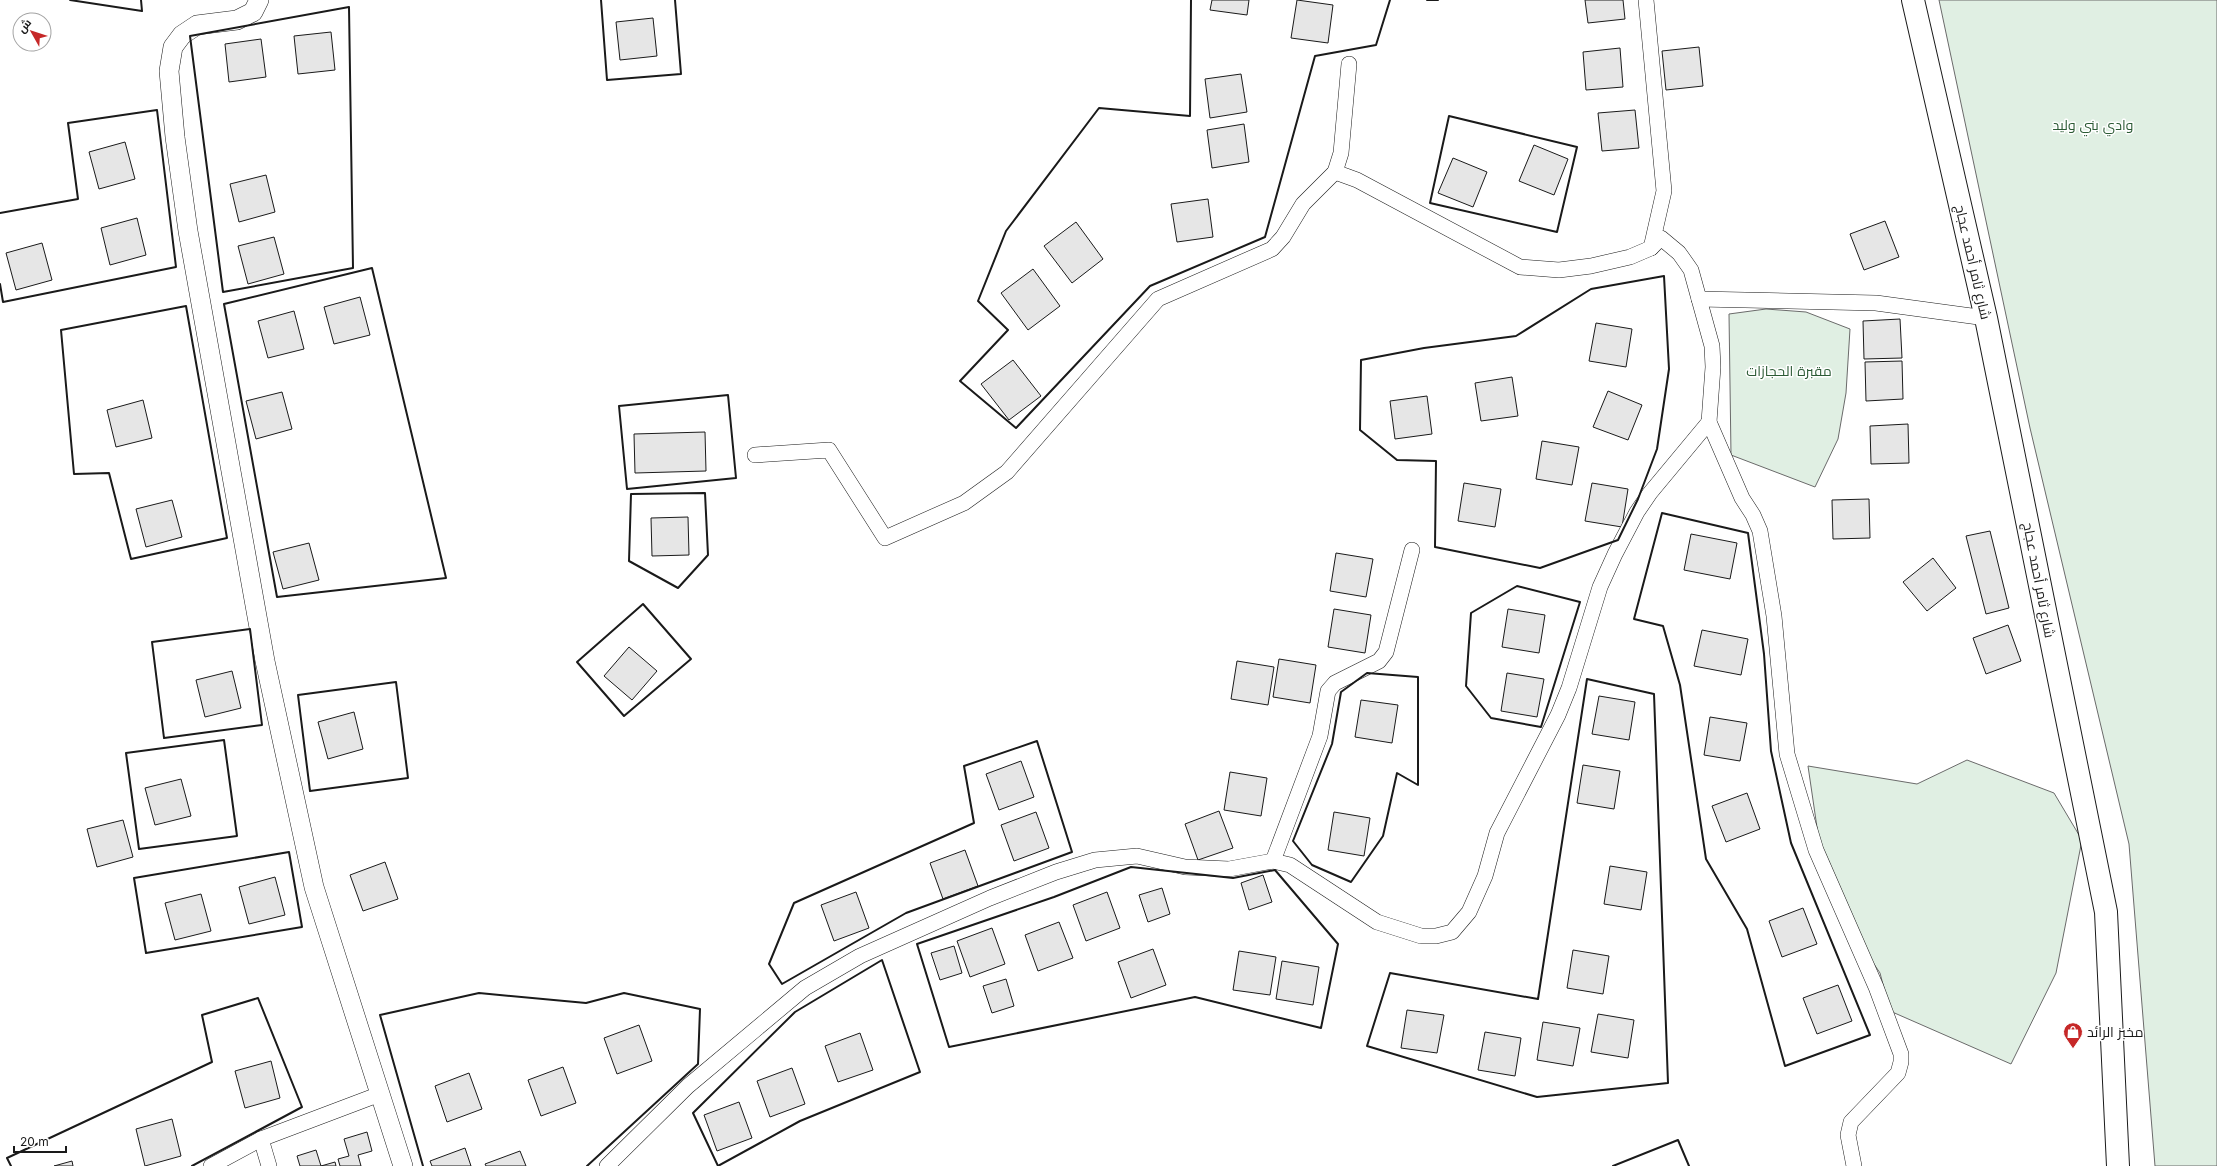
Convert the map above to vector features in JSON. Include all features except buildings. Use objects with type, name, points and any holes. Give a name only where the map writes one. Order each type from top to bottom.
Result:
[{"type":"main road","name":"شارع ثامر أحمد عجاج","points":[[1913,0],[1986,318],[2106,912],[2118,1166]]},
{"type":"street","points":[[259,0],[253,12],[237,20],[197,25],[182,35],[173,47],[169,71],[175,136],[188,231],[265,661],[314,887],[404,1166]]},
{"type":"street","points":[[1646,0],[1664,191],[1651,248]]},
{"type":"street","points":[[755,455],[830,450],[885,538],[964,503],[1007,472],[1158,299],[1272,249],[1283,237],[1303,204],[1335,172],[1340,153],[1349,64]]},
{"type":"street","points":[[1335,172],[1357,180],[1520,267],[1559,270],[1591,266],[1630,257],[1651,248],[1661,238],[1679,253],[1691,270],[1712,346],[1713,367],[1709,422],[1742,498],[1753,515],[1760,531],[1774,616],[1785,743],[1816,850],[1876,987],[1901,1054],[1902,1062],[1898,1073],[1851,1122],[1848,1135],[1854,1166]]},
{"type":"street","points":[[1699,299],[1876,303],[1986,318]]},
{"type":"street","points":[[607,1166],[688,1086],[746,1035],[805,988],[860,956],[990,898],[1056,872],[1095,860],[1137,856],[1185,867],[1229,869],[1273,861],[1290,865],[1377,922],[1421,936],[1436,936],[1452,932],[1469,912],[1485,876],[1497,834],[1558,715],[1569,688],[1600,587],[1615,554],[1637,512],[1650,493],[1709,422]]},
{"type":"street","points":[[1273,861],[1320,736],[1328,691],[1335,683],[1380,661],[1386,652],[1412,550]]},
{"type":"street","points":[[210,1166],[261,1139],[380,1094]]},
{"type":"street","points":[[261,1139],[269,1166]]},
{"type":"green space","name":"وادي بني وليد","points":[[1939,0],[2217,0],[2217,1166],[2155,1166],[2129,844],[2030,428]]},
{"type":"green space","name":"مقبرة الحجازات","points":[[1766,309],[1806,312],[1850,329],[1846,393],[1838,439],[1815,487],[1731,455],[1729,314]]},
{"type":"green space","points":[[1967,760],[2054,793],[2082,840],[2056,973],[2011,1064],[1890,1011],[1880,973],[1845,921],[1819,841],[1808,766],[1917,784]]},
{"type":"wall","points":[[70,0],[142,11],[141,0]]},
{"type":"wall","points":[[601,0],[607,80],[681,74],[675,0]]},
{"type":"wall","points":[[1191,0],[1190,116],[1099,108],[1006,231],[978,301],[1008,330],[960,381],[1016,428],[1150,286],[1265,237],[1315,56],[1376,45],[1390,0]]},
{"type":"wall","points":[[1427,0],[1438,0]]},
{"type":"wall","points":[[349,7],[353,268],[223,292],[190,36],[349,7]]},
{"type":"wall","points":[[0,213],[78,199],[68,123],[157,110],[176,267],[3,302],[0,284]]},
{"type":"wall","points":[[1449,116],[1577,147],[1557,232],[1430,203],[1449,116]]},
{"type":"wall","points":[[372,268],[446,578],[277,597],[224,304],[372,268]]},
{"type":"wall","points":[[1664,276],[1669,369],[1657,449],[1638,499],[1618,540],[1540,568],[1435,547],[1436,461],[1397,460],[1360,430],[1361,360],[1424,348],[1516,336],[1591,289],[1664,276]]},
{"type":"wall","points":[[186,306],[227,538],[131,559],[109,473],[74,474],[61,330],[186,306]]},
{"type":"wall","points":[[728,395],[736,478],[627,489],[619,406],[728,395]]},
{"type":"wall","points":[[705,493],[708,555],[678,588],[629,561],[631,494],[705,493]]},
{"type":"wall","points":[[1662,513],[1748,533],[1764,654],[1771,751],[1791,843],[1870,1035],[1785,1066],[1747,929],[1706,859],[1680,685],[1663,626],[1634,619],[1662,513]]},
{"type":"wall","points":[[1517,586],[1580,602],[1541,727],[1491,718],[1466,686],[1471,613],[1517,586]]},
{"type":"wall","points":[[643,604],[691,659],[624,716],[577,662],[643,604]]},
{"type":"wall","points":[[250,629],[262,725],[164,738],[152,642],[250,629]]},
{"type":"wall","points":[[1367,673],[1418,677],[1418,785],[1397,773],[1383,836],[1351,882],[1312,865],[1293,841],[1332,744],[1341,692],[1367,673]]},
{"type":"wall","points":[[1587,679],[1654,694],[1668,1083],[1537,1097],[1367,1046],[1390,973],[1538,999],[1587,679]]},
{"type":"wall","points":[[396,682],[408,778],[310,791],[298,695],[396,682]]},
{"type":"wall","points":[[224,740],[237,836],[139,849],[126,753],[224,740]]},
{"type":"wall","points":[[1037,741],[1072,852],[906,913],[782,984],[769,964],[794,903],[974,823],[964,766],[1037,741]]},
{"type":"wall","points":[[289,852],[302,927],[146,953],[134,878],[289,852]]},
{"type":"wall","points":[[1131,867],[1233,878],[1275,870],[1338,944],[1321,1028],[1195,997],[949,1047],[917,944],[1054,897],[1131,867]]},
{"type":"wall","points":[[882,960],[920,1072],[800,1121],[718,1166],[693,1113],[795,1012],[882,960]]},
{"type":"wall","points":[[423,1166],[380,1015],[479,993],[586,1003],[624,993],[700,1009],[698,1064],[587,1166]]},
{"type":"wall","points":[[11,1166],[7,1158],[212,1062],[202,1015],[258,998],[302,1107],[192,1166]]},
{"type":"wall","points":[[1613,1166],[1678,1140],[1689,1166]]},
{"type":"place","name":"مخبز الرائد","points":[[2073,1049]]}]
